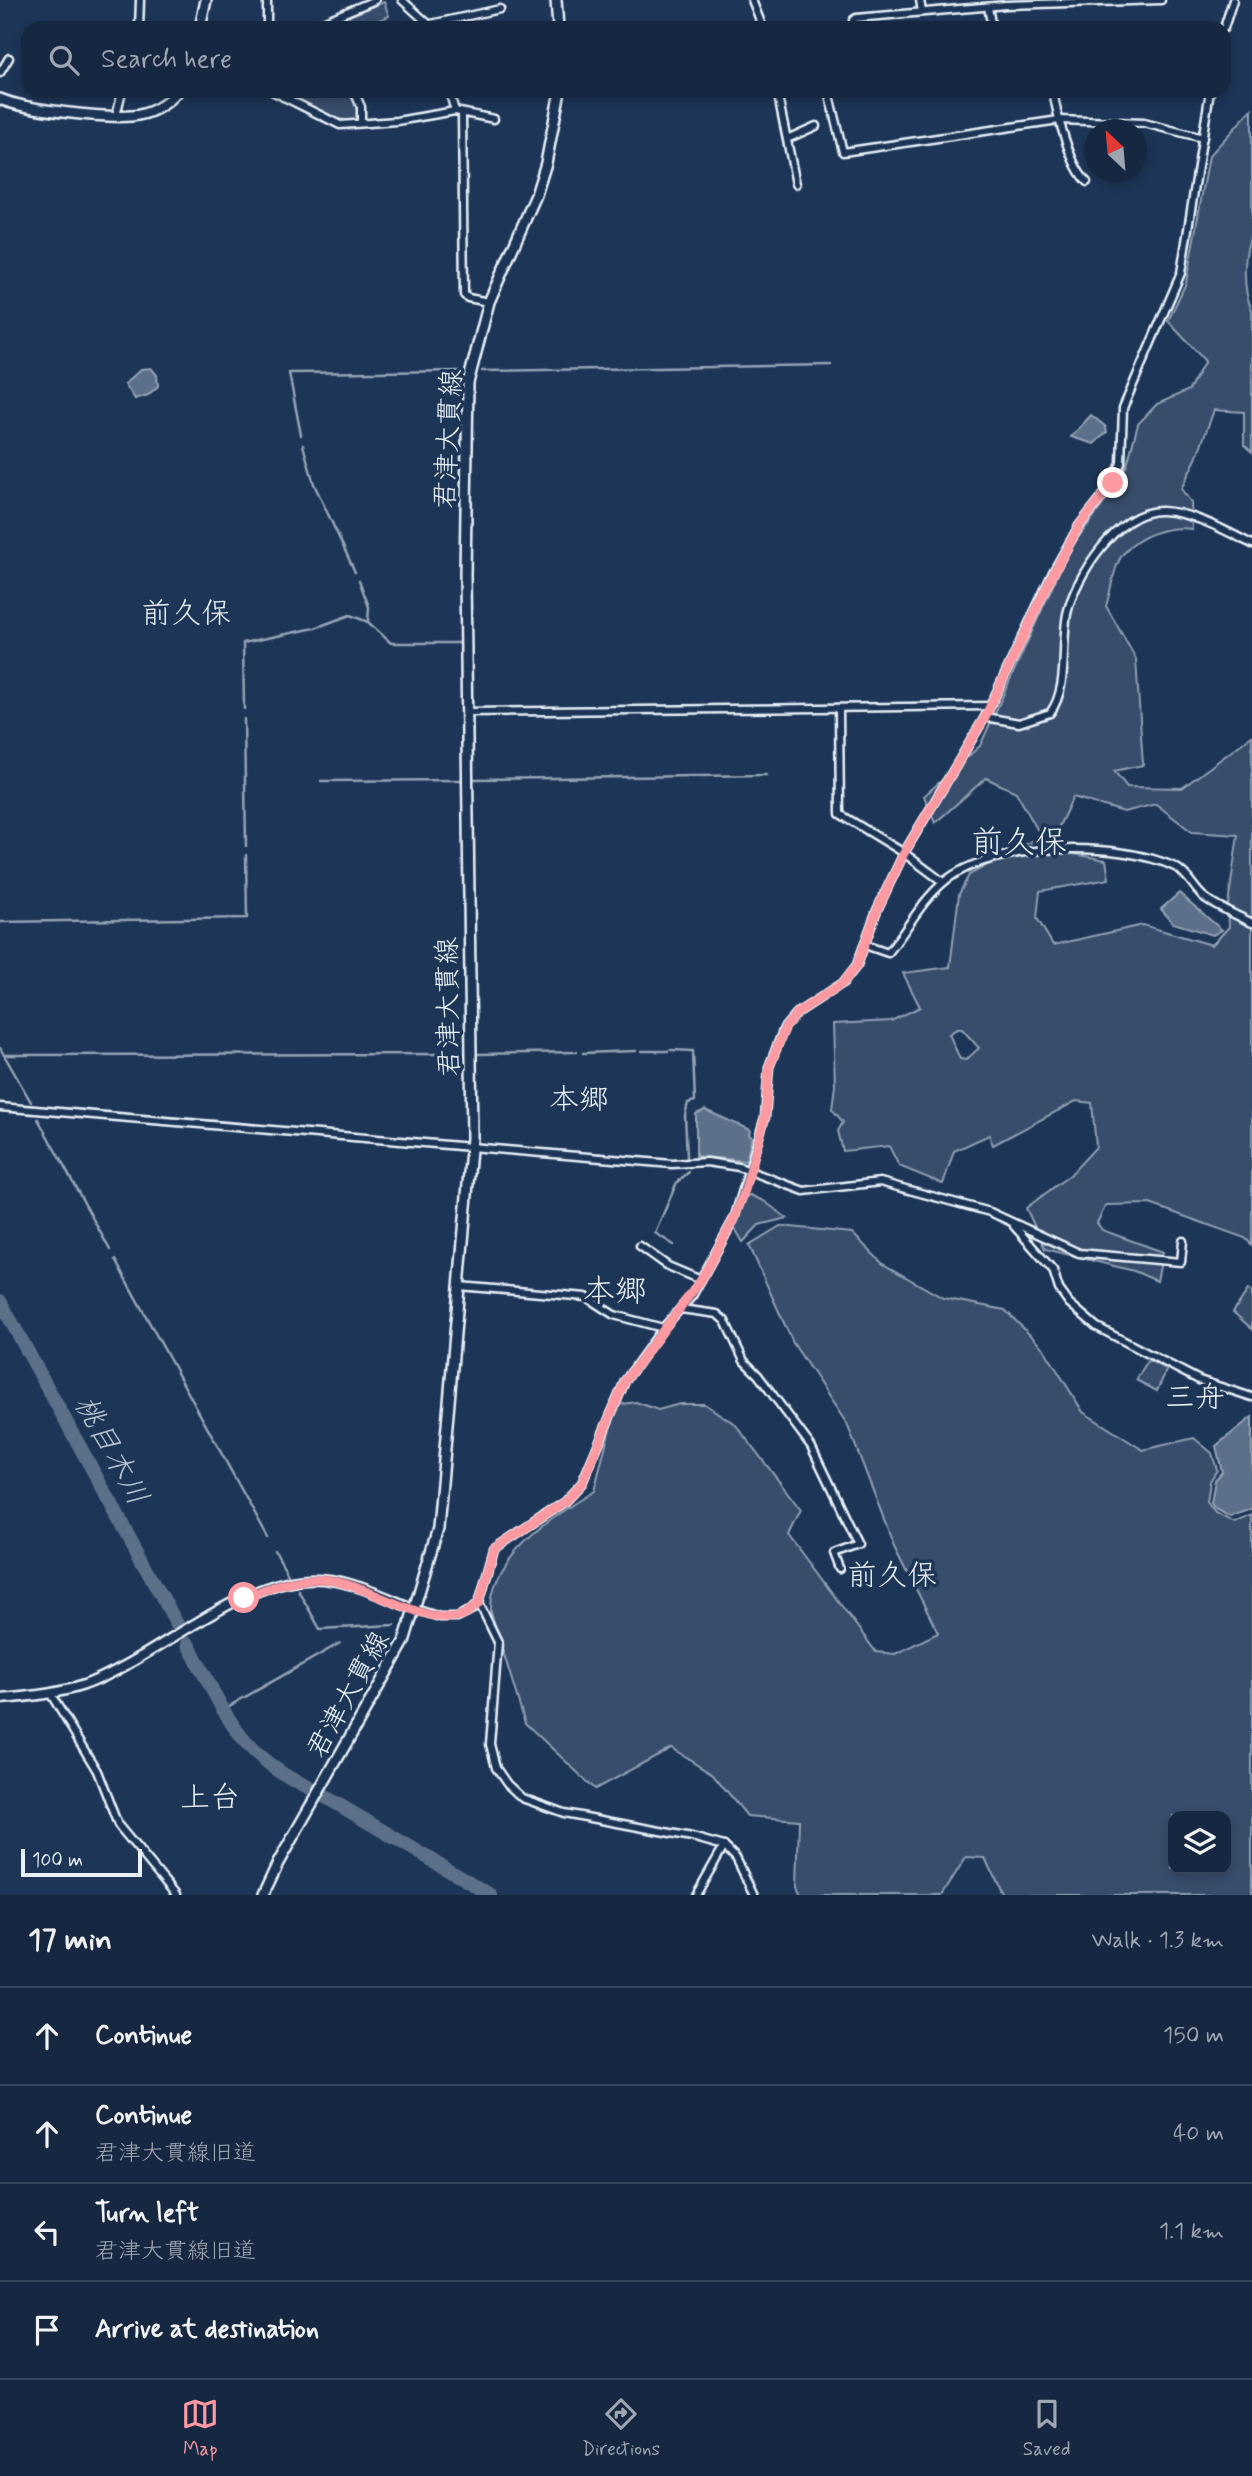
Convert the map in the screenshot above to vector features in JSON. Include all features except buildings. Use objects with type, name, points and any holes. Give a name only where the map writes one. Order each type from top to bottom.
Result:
[{"type":"main road","points":[[202,21],[206,0]]},
{"type":"main road","points":[[556,0],[558,21]]},
{"type":"main road","points":[[0,99],[30,108],[132,116],[152,110],[172,98]]},
{"type":"main road","name":"君津大貫線","points":[[263,1895],[278,1863],[404,1642],[438,1530],[471,1148],[467,712],[468,383],[489,302],[536,195],[552,138],[558,98]]},
{"type":"street","points":[[139,21],[140,0]]},
{"type":"street","points":[[267,0],[267,21]]},
{"type":"street","points":[[323,21],[375,0]]},
{"type":"street","points":[[402,0],[426,21]]},
{"type":"street","points":[[752,0],[760,21]]},
{"type":"street","points":[[920,0],[922,12]]},
{"type":"street","points":[[854,21],[854,18],[988,7],[1161,0]]},
{"type":"street","points":[[1226,21],[1233,0]]},
{"type":"street","points":[[988,7],[991,21]]},
{"type":"street","points":[[452,21],[500,9]]},
{"type":"street","points":[[0,73],[9,58]]},
{"type":"street","points":[[116,116],[120,98]]},
{"type":"street","points":[[285,98],[340,125],[459,112],[494,119]]},
{"type":"street","points":[[358,98],[361,107],[361,123]]},
{"type":"street","points":[[452,98],[459,112],[464,295],[489,302]]},
{"type":"street","points":[[778,98],[796,184]]},
{"type":"street","points":[[830,98],[843,152],[1059,120],[1132,122],[1203,138]]},
{"type":"street","points":[[1054,98],[1059,120],[1079,175],[1084,179]]},
{"type":"street","points":[[754,1895],[736,1858],[724,1846],[692,1837],[564,1813],[522,1798],[507,1784],[496,1768],[490,1744],[498,1642],[479,1603],[494,1549],[564,1502],[582,1483],[625,1381],[701,1280],[734,1219],[750,1170],[765,1117],[769,1067],[780,1037],[797,1013],[843,983],[857,965],[877,910],[904,853],[985,717],[1054,572],[1079,526],[1113,483],[1121,463],[1123,408],[1181,273],[1209,98]]},
{"type":"street","points":[[787,139],[816,126]]},
{"type":"street","points":[[985,717],[1029,722],[1050,713],[1056,706],[1072,595],[1089,564],[1125,523],[1148,512],[1162,511],[1181,515],[1252,544]]},
{"type":"street","points":[[467,712],[990,706]]},
{"type":"street","points":[[839,708],[840,814],[904,853],[943,882]]},
{"type":"street","points":[[865,945],[888,953],[943,882],[958,872],[1014,853],[1109,850],[1176,867],[1205,898],[1252,923]]},
{"type":"street","points":[[0,1107],[672,1164],[707,1161],[750,1170],[804,1191],[866,1182],[897,1186],[990,1212],[1079,1253],[1181,1262],[1183,1241]]},
{"type":"street","points":[[1013,1224],[1053,1270],[1059,1289],[1069,1303],[1097,1327],[1199,1380],[1252,1397]]},
{"type":"street","points":[[640,1246],[668,1266],[701,1280]]},
{"type":"street","points":[[459,1286],[586,1297],[614,1315],[663,1328]]},
{"type":"street","points":[[681,1309],[717,1314],[725,1321],[744,1361],[758,1374],[811,1446],[858,1544],[834,1553],[840,1569]]},
{"type":"street","points":[[0,1699],[50,1693],[96,1679],[244,1598],[286,1582],[309,1578],[353,1584],[440,1617],[457,1617],[479,1603]]},
{"type":"street","points":[[50,1693],[97,1771],[118,1825],[176,1895]]},
{"type":"street","points":[[696,1895],[724,1846]]},
{"type":"shaded area","points":[[384,2],[389,16],[376,21],[336,21]]},
{"type":"shaded area","points":[[293,98],[353,98],[359,113],[356,120],[347,120],[313,109]]},
{"type":"shaded area","points":[[1252,109],[1252,233],[1245,271],[1252,310],[1252,452],[1244,445],[1244,412],[1214,410],[1196,459],[1181,489],[1191,502],[1192,529],[1164,530],[1130,547],[1117,565],[1106,606],[1136,659],[1143,765],[1114,771],[1127,787],[1182,788],[1252,736],[1252,1245],[1245,1238],[1150,1204],[1106,1205],[1097,1223],[1102,1230],[1163,1252],[1157,1281],[1134,1271],[1045,1249],[1026,1208],[1070,1175],[1096,1147],[1092,1103],[1076,1101],[993,1145],[989,1135],[954,1151],[943,1184],[899,1166],[889,1146],[843,1151],[838,1131],[843,1122],[832,1109],[835,1085],[833,1024],[891,1021],[920,1007],[903,973],[950,967],[959,894],[969,875],[1041,836],[1016,792],[986,778],[935,823],[924,796],[980,746],[1069,550],[1102,506],[1127,465],[1138,424],[1157,404],[1189,390],[1205,361],[1168,321],[1186,283],[1209,156]],"holes":[[[1073,797],[1124,812],[1156,804],[1192,832],[1238,835],[1228,904],[1229,927],[1212,945],[1143,925],[1053,945],[1037,918],[1040,891],[1109,879],[1106,860],[1048,849]],[[962,1029],[979,1048],[966,1060],[960,1059],[949,1034]]]},
{"type":"shaded area","points":[[151,368],[157,375],[158,386],[148,395],[135,399],[125,384],[141,369]]},
{"type":"shaded area","points":[[1091,415],[1105,426],[1107,432],[1094,444],[1071,437]]},
{"type":"shaded area","points":[[1179,893],[1222,930],[1213,935],[1173,923],[1161,909]]},
{"type":"shaded area","points":[[705,1110],[750,1130],[749,1135],[752,1137],[746,1161],[696,1156],[696,1114]]},
{"type":"shaded area","points":[[747,1196],[764,1201],[787,1218],[759,1225],[743,1242],[734,1227]]},
{"type":"shaded area","points":[[780,1226],[852,1233],[883,1264],[943,1298],[1005,1310],[1044,1349],[1083,1412],[1143,1450],[1194,1438],[1212,1453],[1217,1470],[1210,1481],[1207,1502],[1215,1513],[1235,1523],[1252,1515],[1252,1895],[1002,1895],[985,1858],[966,1857],[942,1895],[801,1895],[797,1886],[799,1820],[747,1816],[713,1774],[671,1748],[595,1789],[525,1723],[491,1612],[493,1592],[500,1573],[526,1540],[594,1491],[616,1405],[636,1402],[658,1410],[680,1404],[704,1404],[735,1424],[801,1510],[789,1535],[876,1652],[895,1654],[938,1633],[894,1545],[847,1424],[793,1343],[749,1245]]},
{"type":"shaded area","points":[[1248,1290],[1252,1291],[1252,1329],[1233,1312]]},
{"type":"shaded area","points":[[1148,1360],[1167,1369],[1157,1391],[1136,1380]]},
{"type":"shaded area","points":[[1252,1417],[1252,1509],[1230,1517],[1215,1509],[1211,1503],[1215,1480],[1222,1472],[1216,1446]]},
{"type":"waterway","points":[[482,371],[831,365]]},
{"type":"waterway","points":[[301,435],[289,373],[460,371]]},
{"type":"waterway","points":[[303,445],[314,484],[355,572]]},
{"type":"waterway","points":[[244,709],[243,643],[315,628],[350,615],[368,622],[369,607],[359,580]]},
{"type":"waterway","points":[[369,623],[391,643],[463,643]]},
{"type":"waterway","points":[[244,719],[246,846]]},
{"type":"waterway","points":[[475,779],[766,775]]},
{"type":"waterway","points":[[321,781],[461,780]]},
{"type":"waterway","points":[[0,922],[247,918],[246,855]]},
{"type":"waterway","points":[[0,1048],[31,1102]]},
{"type":"waterway","points":[[671,1050],[693,1051],[695,1101],[688,1103],[685,1115],[687,1157]]},
{"type":"waterway","points":[[583,1053],[636,1051]]},
{"type":"waterway","points":[[642,1051],[668,1051]]},
{"type":"waterway","points":[[478,1054],[577,1052]]},
{"type":"waterway","points":[[4,1055],[465,1054]]},
{"type":"waterway","points":[[38,1119],[110,1250]]},
{"type":"waterway","points":[[674,1245],[655,1233],[677,1182],[689,1172]]},
{"type":"waterway","points":[[115,1260],[268,1538]]},
{"type":"waterway","name":"桃目木川","points":[[0,1301],[177,1624]]},
{"type":"waterway","points":[[275,1551],[288,1574]]},
{"type":"waterway","points":[[298,1590],[320,1629],[394,1625]]},
{"type":"waterway","points":[[224,1709],[340,1643]]},
{"type":"waterway","name":"桃目木川","points":[[188,1644],[224,1711],[249,1745],[265,1761],[310,1789]]},
{"type":"waterway","name":"桃目木川","points":[[324,1796],[491,1895]]},
{"type":"district","name":"前久保","points":[[186,613]]},
{"type":"district","name":"前久保","points":[[1019,841]]},
{"type":"district","name":"本郷","points":[[579,1099]]},
{"type":"district","name":"本郷","points":[[615,1290]]},
{"type":"district","name":"三舟","points":[[1195,1397]]},
{"type":"district","name":"前久保","points":[[892,1575]]},
{"type":"district","name":"上台","points":[[210,1797]]},
{"type":"route","points":[[244,1598],[286,1582],[309,1578],[325,1579],[353,1584],[440,1617],[457,1617],[479,1603],[494,1549],[564,1502],[582,1483],[594,1460],[601,1434],[625,1381],[663,1328],[692,1296],[734,1219],[765,1117],[769,1067],[785,1028],[797,1013],[843,983],[857,965],[877,910],[904,853],[985,717],[1054,572],[1079,526],[1113,483]]}]
